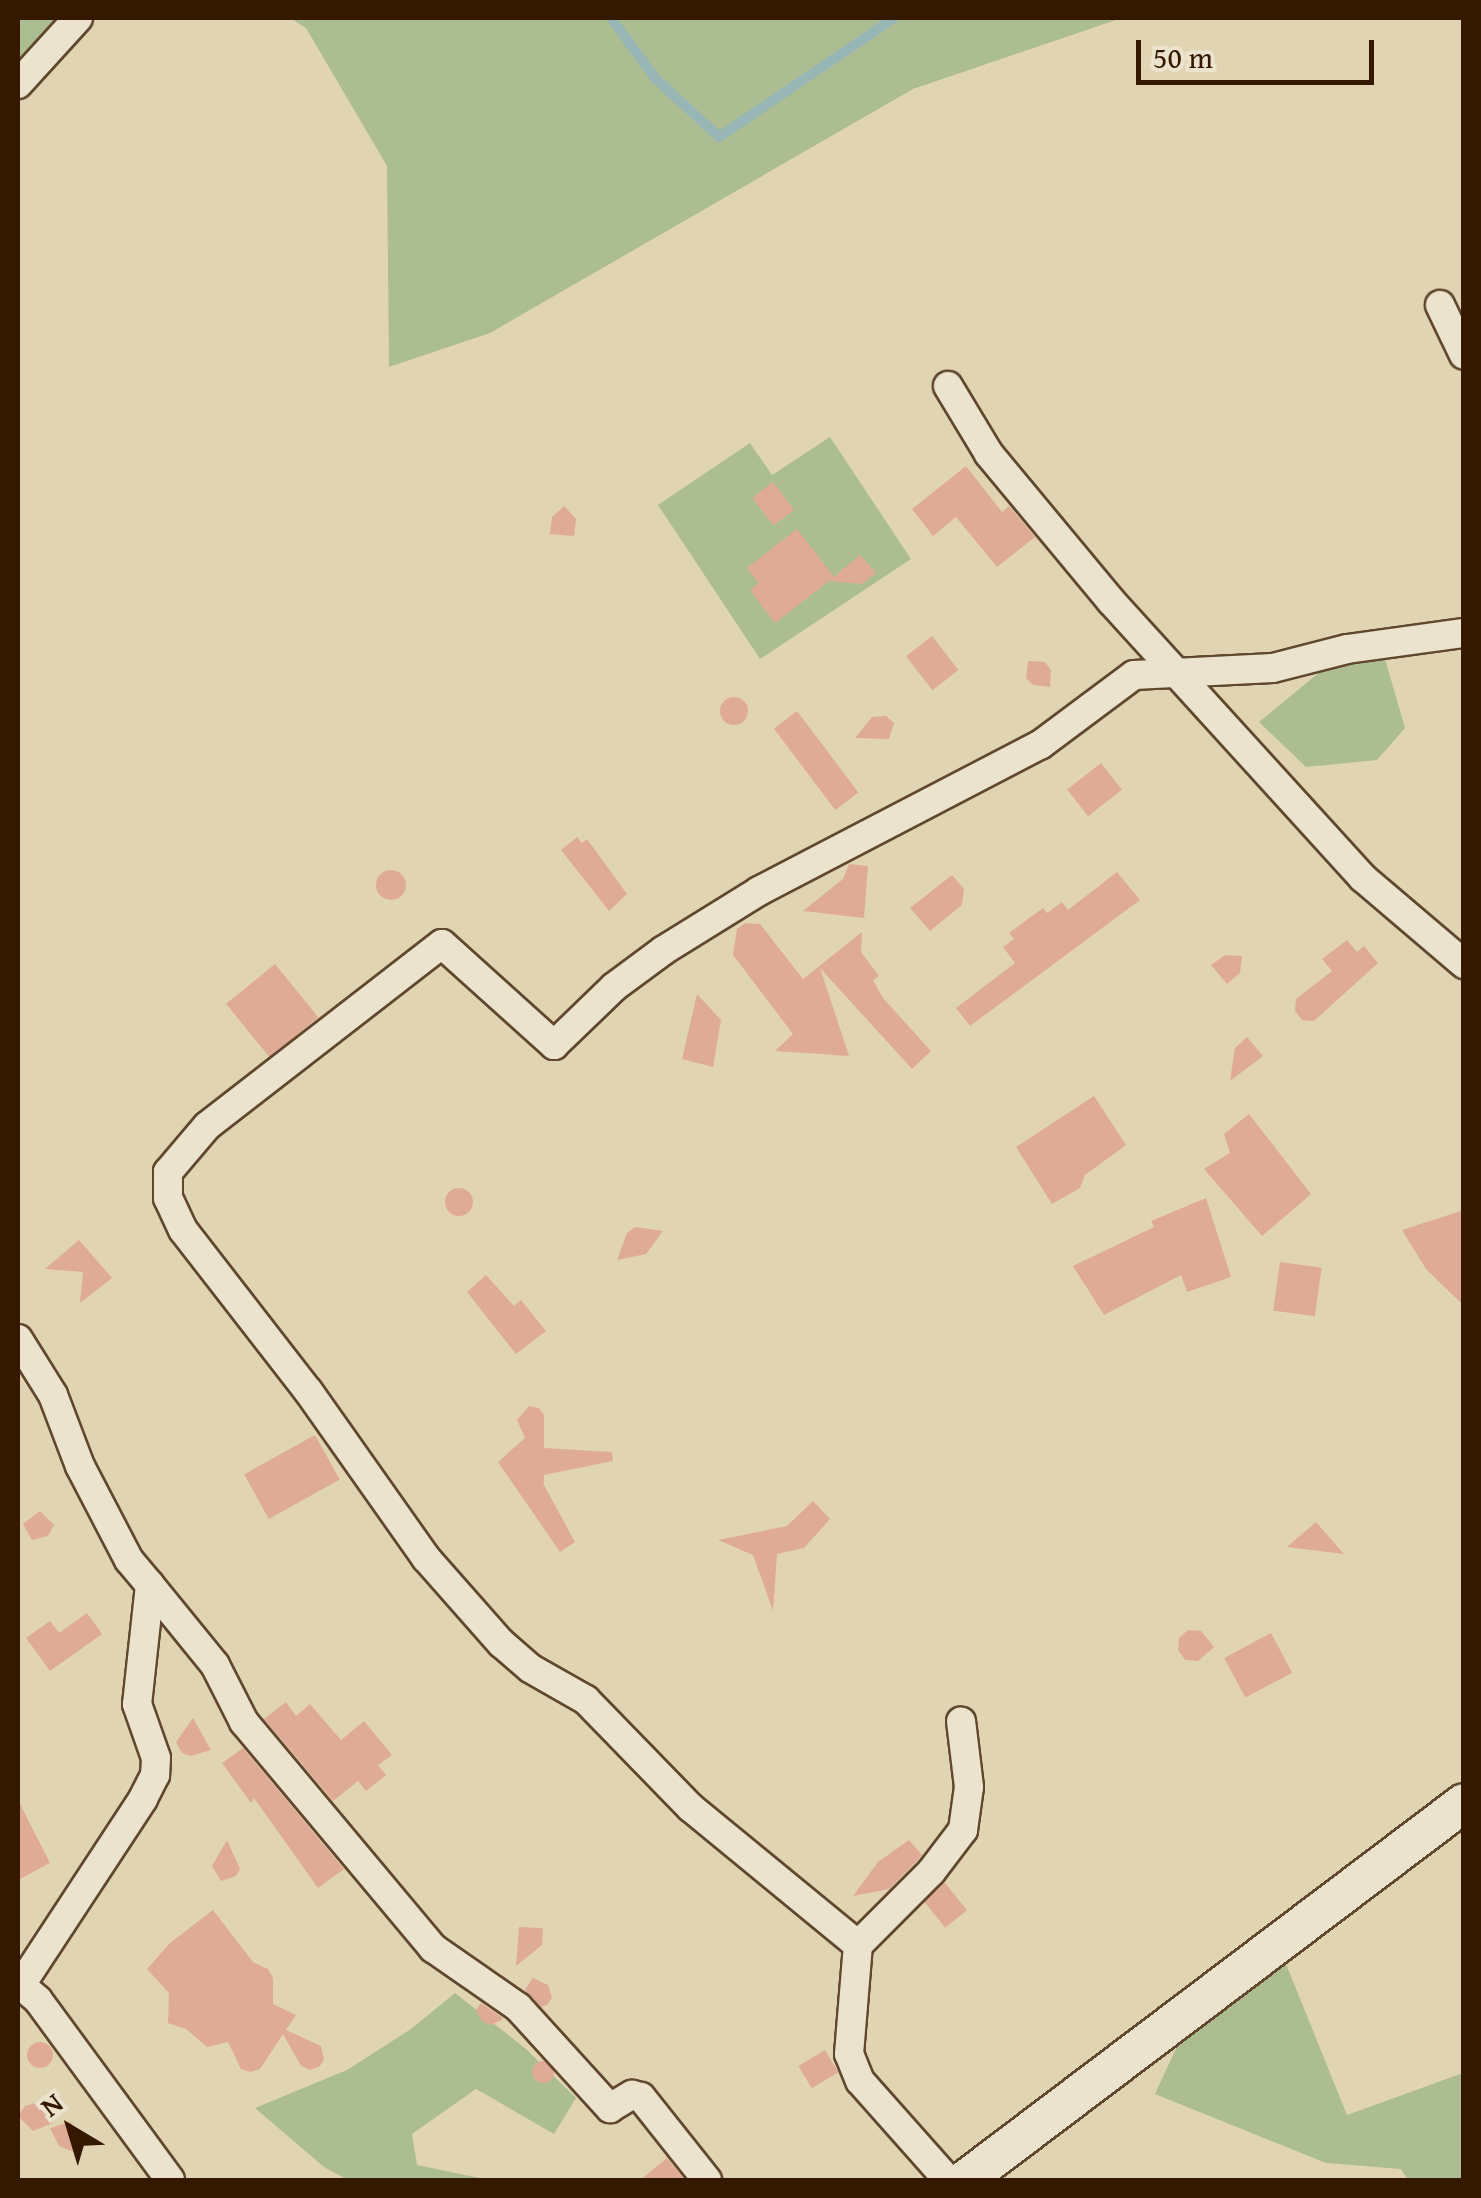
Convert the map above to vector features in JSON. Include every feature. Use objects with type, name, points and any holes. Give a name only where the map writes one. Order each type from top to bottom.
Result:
[{"type":"street","points":[[18,84],[78,18]]},
{"type":"street","points":[[1440,305],[1464,356]]},
{"type":"street","points":[[948,386],[989,454],[1111,602],[1363,878],[1464,964]]},
{"type":"street","points":[[858,1944],[692,1808],[586,1700],[530,1668],[502,1644],[426,1558],[331,1421],[183,1230],[168,1198],[168,1172],[207,1126],[442,944],[554,1045],[614,987],[759,892],[1040,746],[1134,676],[1273,668],[1347,649],[1464,633]]},
{"type":"street","points":[[18,1340],[53,1395],[80,1466],[130,1560],[215,1665],[244,1722],[433,1948],[518,2007],[610,2108],[632,2095],[641,2097],[707,2180]]},
{"type":"street","points":[[150,1585],[138,1704],[152,1738],[155,1775],[19,1984],[38,2000],[170,2180]]},
{"type":"street","points":[[948,2180],[852,2068],[858,1944],[931,1872],[963,1830],[969,1787],[961,1721]]},
{"type":"street","points":[[965,2180],[1464,1803]]},
{"type":"green space","points":[[18,18],[64,18],[18,65]]},
{"type":"green space","points":[[290,18],[1122,18],[913,89],[490,333],[389,367],[387,166],[306,28]]},
{"type":"green space","points":[[830,437],[911,559],[760,659],[658,505],[750,443],[772,475]]},
{"type":"green space","points":[[1343,653],[1385,659],[1405,728],[1377,760],[1306,767],[1259,722]]},
{"type":"green space","points":[[1282,1954],[1347,2115],[1463,2073],[1463,2180],[1408,2180],[1401,2169],[1326,2163],[1155,2094],[1185,2029]]},
{"type":"green space","points":[[455,1993],[526,2049],[576,2098],[554,2134],[476,2089],[412,2134],[417,2165],[489,2180],[348,2180],[324,2167],[255,2108],[347,2070],[411,2029]]},
{"type":"building","points":[[966,466],[1002,512],[1009,506],[1035,537],[997,567],[956,517],[933,536],[912,509]]},
{"type":"building","points":[[773,482],[794,510],[773,526],[752,498]]},
{"type":"building","points":[[564,506],[576,519],[574,536],[550,534],[552,517]]},
{"type":"building","points":[[797,529],[834,577],[775,623],[750,590],[759,583],[747,568]]},
{"type":"building","points":[[860,555],[876,573],[862,584],[829,581]]},
{"type":"building","points":[[932,636],[958,670],[932,690],[906,656]]},
{"type":"building","points":[[1028,661],[1045,662],[1051,670],[1050,687],[1033,685],[1026,678]]},
{"type":"building","points":[[734,697],[744,701],[748,711],[744,721],[734,725],[724,721],[720,711],[724,701]]},
{"type":"building","points":[[797,711],[858,792],[835,810],[774,728]]},
{"type":"building","points":[[886,716],[894,723],[889,739],[855,738],[872,717]]},
{"type":"building","points":[[1101,763],[1122,790],[1088,816],[1067,789]]},
{"type":"building","points":[[577,837],[582,843],[587,839],[627,894],[609,911],[561,850]]},
{"type":"building","points":[[849,864],[868,866],[864,918],[803,911],[843,879]]},
{"type":"building","points":[[391,870],[402,874],[406,885],[402,896],[391,900],[380,896],[376,885],[380,874]]},
{"type":"building","points":[[1117,872],[1140,900],[970,1026],[956,1008],[1015,963],[1003,947],[1014,939],[1009,933],[1043,908],[1047,913],[1062,902],[1068,910]]},
{"type":"building","points":[[952,875],[964,889],[962,905],[930,931],[910,908]]},
{"type":"building","points":[[745,923],[760,924],[803,979],[862,932],[861,952],[879,976],[873,980],[883,998],[931,1051],[912,1069],[820,968],[849,1056],[775,1051],[793,1034],[733,955],[737,929]]},
{"type":"building","points":[[1347,940],[1357,952],[1364,946],[1378,963],[1314,1021],[1302,1020],[1295,1011],[1296,999],[1332,971],[1322,959]]},
{"type":"building","points":[[1225,955],[1242,956],[1240,973],[1227,984],[1211,965]]},
{"type":"building","points":[[275,964],[318,1018],[269,1057],[226,1004]]},
{"type":"building","points":[[697,994],[721,1020],[713,1067],[682,1059]]},
{"type":"building","points":[[1247,1037],[1263,1056],[1230,1081],[1235,1048]]},
{"type":"building","points":[[1094,1096],[1126,1145],[1085,1175],[1080,1188],[1052,1204],[1016,1147]]},
{"type":"building","points":[[1249,1114],[1311,1194],[1262,1236],[1204,1169],[1230,1153],[1224,1134]]},
{"type":"building","points":[[459,1188],[469,1192],[473,1202],[469,1212],[459,1216],[449,1212],[445,1202],[449,1192]]},
{"type":"building","points":[[1206,1198],[1231,1277],[1187,1292],[1181,1275],[1104,1315],[1073,1266],[1154,1227],[1151,1221]]},
{"type":"building","points":[[1464,1210],[1464,1306],[1426,1269],[1402,1230]]},
{"type":"building","points":[[635,1227],[663,1231],[646,1254],[617,1260],[627,1233]]},
{"type":"building","points":[[79,1240],[112,1278],[80,1303],[83,1272],[45,1269]]},
{"type":"building","points":[[1280,1262],[1322,1268],[1315,1316],[1273,1311]]},
{"type":"building","points":[[486,1275],[514,1306],[521,1300],[546,1331],[516,1354],[467,1292]]},
{"type":"building","points":[[529,1406],[539,1408],[544,1415],[544,1448],[612,1452],[613,1461],[544,1475],[544,1484],[539,1476],[575,1542],[560,1552],[498,1462],[525,1438],[517,1420]]},
{"type":"building","points":[[315,1435],[340,1480],[269,1519],[244,1474]]},
{"type":"building","points":[[813,1501],[830,1519],[804,1548],[777,1554],[773,1611],[753,1555],[718,1540],[787,1526]]},
{"type":"building","points":[[40,1511],[54,1525],[48,1536],[32,1540],[23,1524]]},
{"type":"building","points":[[1316,1522],[1344,1554],[1287,1547]]},
{"type":"building","points":[[87,1613],[102,1634],[50,1671],[26,1638],[50,1621],[59,1633]]},
{"type":"building","points":[[1188,1630],[1201,1631],[1214,1647],[1198,1661],[1185,1660],[1178,1650],[1179,1638]]},
{"type":"building","points":[[1271,1633],[1292,1673],[1245,1698],[1224,1658]]},
{"type":"building","points":[[286,1702],[296,1716],[310,1704],[341,1740],[364,1721],[392,1755],[378,1765],[386,1775],[366,1791],[358,1781],[333,1801],[264,1719]]},
{"type":"building","points":[[193,1718],[211,1750],[191,1756],[182,1753],[176,1742]]},
{"type":"building","points":[[243,1748],[344,1869],[318,1888],[254,1798],[251,1803],[222,1763]]},
{"type":"building","points":[[18,1800],[50,1863],[18,1880]]},
{"type":"building","points":[[227,1840],[240,1869],[236,1876],[221,1881],[212,1866]]},
{"type":"building","points":[[909,1840],[922,1855],[889,1889],[853,1896],[878,1862]]},
{"type":"building","points":[[945,1883],[967,1910],[945,1928],[923,1901]]},
{"type":"building","points":[[213,1910],[253,1962],[268,1969],[273,1978],[273,2004],[296,2015],[286,2030],[321,2046],[324,2059],[320,2066],[310,2070],[301,2066],[283,2034],[260,2069],[250,2072],[241,2069],[228,2042],[207,2047],[186,2029],[168,2023],[169,1993],[147,1969],[170,1943]]},
{"type":"building","points":[[519,1927],[543,1928],[542,1945],[516,1966]]},
{"type":"building","points":[[533,1978],[548,1985],[552,1998],[547,2005],[541,2007],[525,1990]]},
{"type":"building","points":[[481,2003],[503,2018],[491,2025],[482,2021],[476,2010]]},
{"type":"building","points":[[40,2042],[49,2046],[53,2055],[49,2064],[40,2068],[31,2064],[27,2055],[31,2046]]},
{"type":"building","points":[[825,2050],[838,2072],[812,2088],[798,2066]]},
{"type":"building","points":[[539,2061],[547,2061],[554,2072],[547,2083],[539,2083],[532,2076],[532,2068]]},
{"type":"building","points":[[35,2103],[43,2107],[53,2123],[33,2131],[18,2116],[25,2106]]},
{"type":"building","points":[[70,2122],[84,2136],[74,2152],[59,2146],[50,2128]]},
{"type":"building","points":[[667,2158],[685,2180],[640,2180]]},
{"type":"waterway","points":[[611,18],[656,79],[719,137],[894,18]]}]
